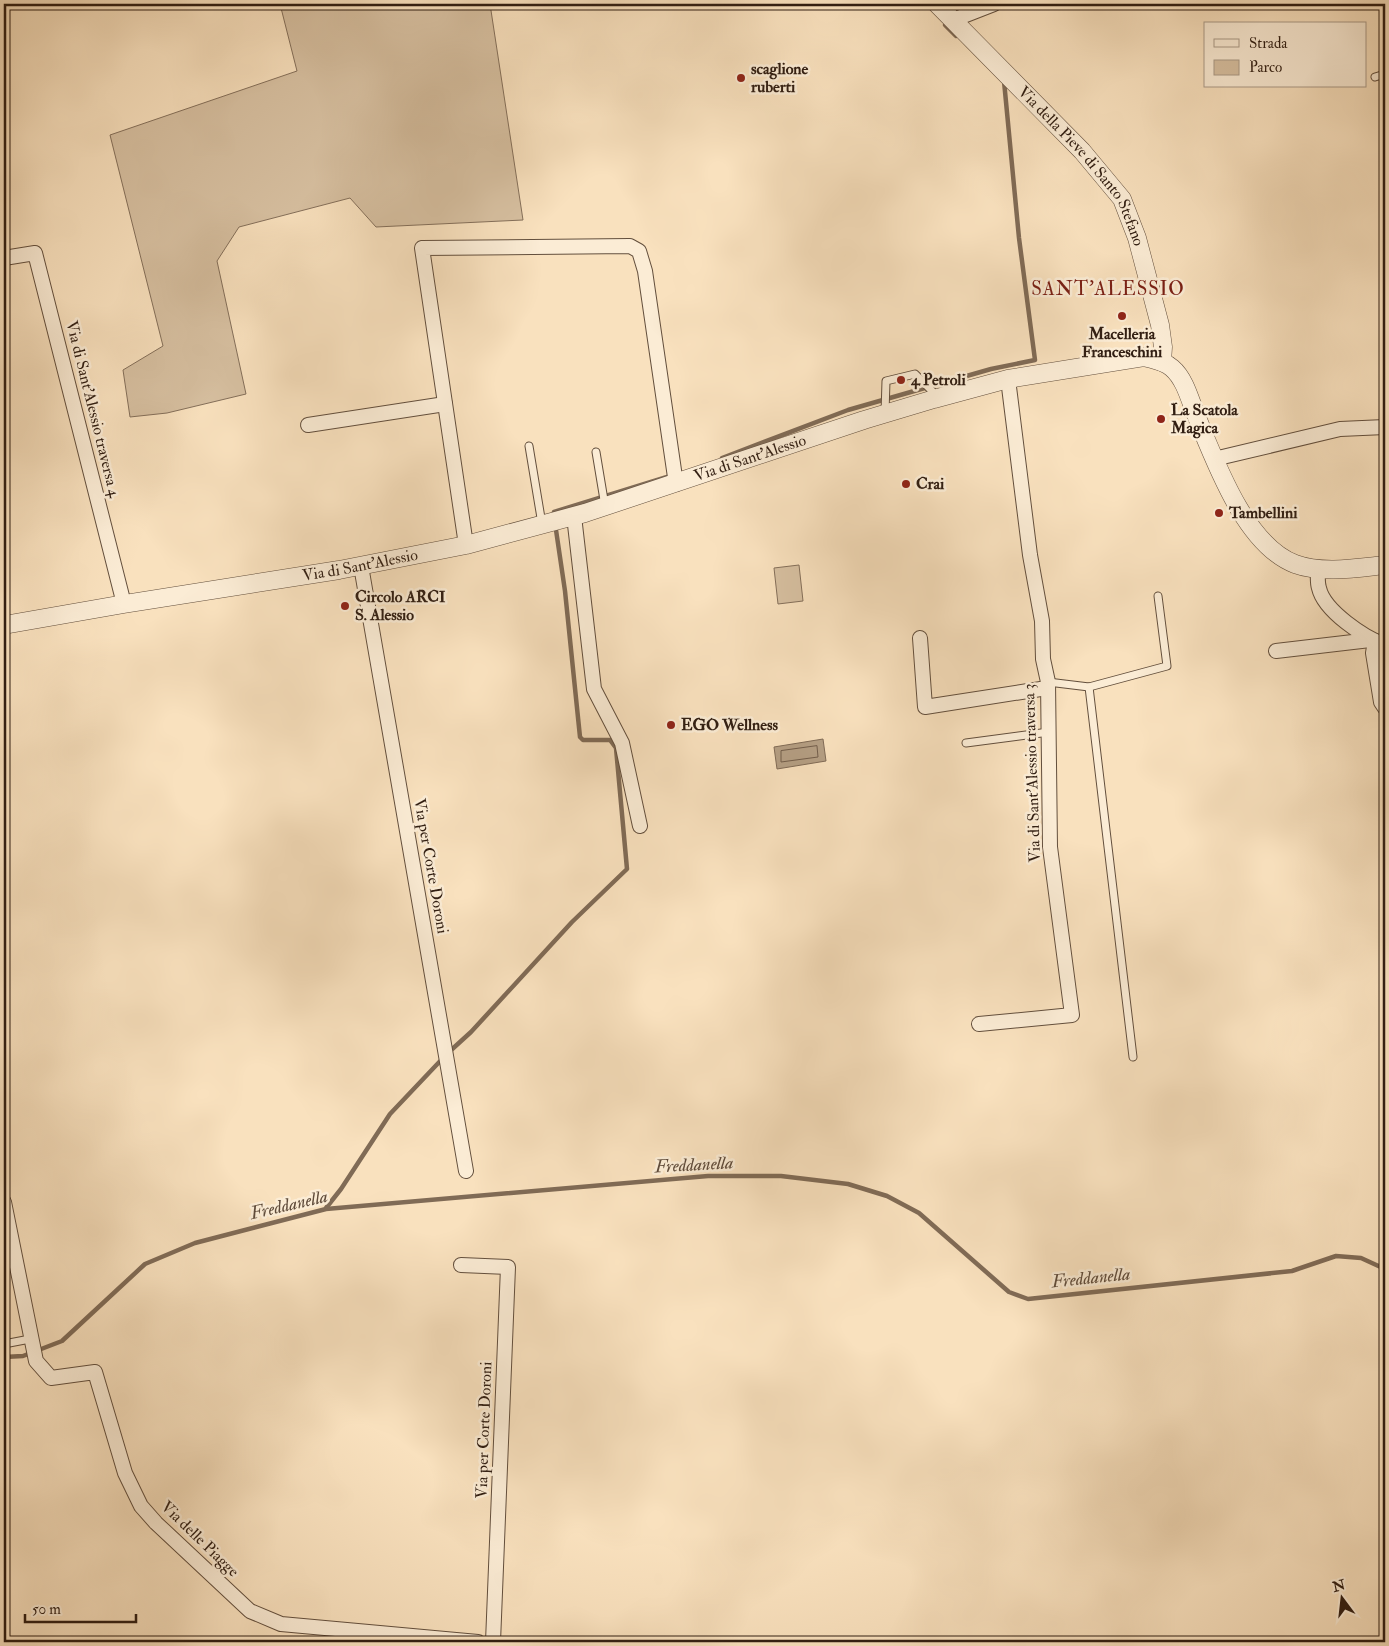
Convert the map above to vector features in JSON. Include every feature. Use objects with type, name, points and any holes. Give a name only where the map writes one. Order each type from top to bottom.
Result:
[{"type":"street","name":"Via della Pieve di Santo Stefano","points":[[937,4],[1082,151],[1122,199],[1137,238],[1160,325],[1163,347],[1162,362]]},
{"type":"street","points":[[953,20],[994,4]]},
{"type":"street","points":[[466,545],[422,248],[630,246],[639,251],[645,271],[675,477]]},
{"type":"street","name":"Via di Sant'Alessio traversa 4","points":[[4,258],[35,253],[124,604]]},
{"type":"street","name":"Via di Sant'Alessio","points":[[4,625],[361,566],[466,545],[574,516],[604,498],[1008,378],[1144,357],[1162,362]]},
{"type":"street","points":[[1162,362],[1173,369],[1183,381],[1214,460],[1248,524],[1277,555],[1295,564],[1318,568],[1385,565]]},
{"type":"street","name":"Via di Sant'Alessio traversa 3","points":[[979,1024],[1072,1015],[1050,847],[1048,685],[1043,660],[1042,621],[1030,555],[1008,378]]},
{"type":"street","points":[[308,425],[445,404]]},
{"type":"street","points":[[1214,460],[1340,429],[1385,427]]},
{"type":"street","points":[[574,516],[594,689],[622,743],[640,826]]},
{"type":"street","name":"Via per Corte Doroni","points":[[361,566],[466,1171]]},
{"type":"street","points":[[1318,568],[1319,590],[1328,604],[1346,623],[1377,642]]},
{"type":"street","points":[[920,638],[925,706],[1048,685]]},
{"type":"street","points":[[1276,651],[1377,642]]},
{"type":"street","points":[[1377,642],[1373,653],[1380,702],[1385,708]]},
{"type":"street","name":"Via delle Piagge","points":[[4,1202],[30,1339],[36,1361],[51,1378],[95,1372],[125,1473],[141,1506],[156,1523],[250,1611],[282,1624],[343,1636],[478,1642]]},
{"type":"street","name":"Via per Corte Doroni","points":[[460,1265],[508,1267],[493,1642]]},
{"type":"lane","points":[[1375,78],[1385,74]]},
{"type":"lane","points":[[885,414],[886,381],[915,374],[938,398]]},
{"type":"lane","points":[[528,446],[542,525]]},
{"type":"lane","points":[[596,452],[604,498]]},
{"type":"lane","points":[[1048,685],[1089,686],[1167,666],[1158,596]]},
{"type":"lane","points":[[1089,686],[1133,1056]]},
{"type":"lane","points":[[966,743],[1049,732]]},
{"type":"lane","points":[[4,1344],[30,1339]]},
{"type":"green space","points":[[280,4],[490,4],[523,220],[376,227],[350,198],[239,227],[217,261],[246,394],[167,413],[130,417],[123,370],[163,346],[110,135],[297,71]]},
{"type":"green space","points":[[799,565],[803,601],[778,604],[774,568]]},
{"type":"water","points":[[823,739],[826,761],[777,769],[774,747]]},
{"type":"waterway","points":[[945,25],[956,36]]},
{"type":"waterway","points":[[722,458],[848,410],[991,369],[1035,360],[1019,238],[1004,81]]},
{"type":"waterway","points":[[554,512],[667,477]]},
{"type":"waterway","points":[[449,1052],[471,1032],[572,922],[627,869],[616,748],[610,740],[583,740],[580,737],[565,591],[556,530]]},
{"type":"waterway","points":[[326,1208],[341,1189],[390,1114],[444,1057]]},
{"type":"waterway","name":"Freddanella","points":[[4,1357],[23,1356],[62,1341],[145,1264],[195,1243],[326,1209],[708,1176],[781,1176],[848,1184],[887,1196],[919,1213],[1009,1292],[1028,1299],[1292,1271],[1336,1256],[1361,1258],[1385,1269]]},
{"type":"place","name":"scaglione ruberti","points":[[741,78]]},
{"type":"place","name":"Macelleria Franceschini","points":[[1122,316]]},
{"type":"place","name":"4 Petroli","points":[[901,380]]},
{"type":"place","name":"La Scatola Magica","points":[[1161,419]]},
{"type":"place","name":"Crai","points":[[906,484]]},
{"type":"place","name":"Tambellini","points":[[1219,513]]},
{"type":"place","name":"Circolo ARCI S. Alessio","points":[[345,606]]},
{"type":"place","name":"EGO Wellness","points":[[671,725]]},
{"type":"district","name":"SANT'ALESSIO","points":[[1108,289]]}]
